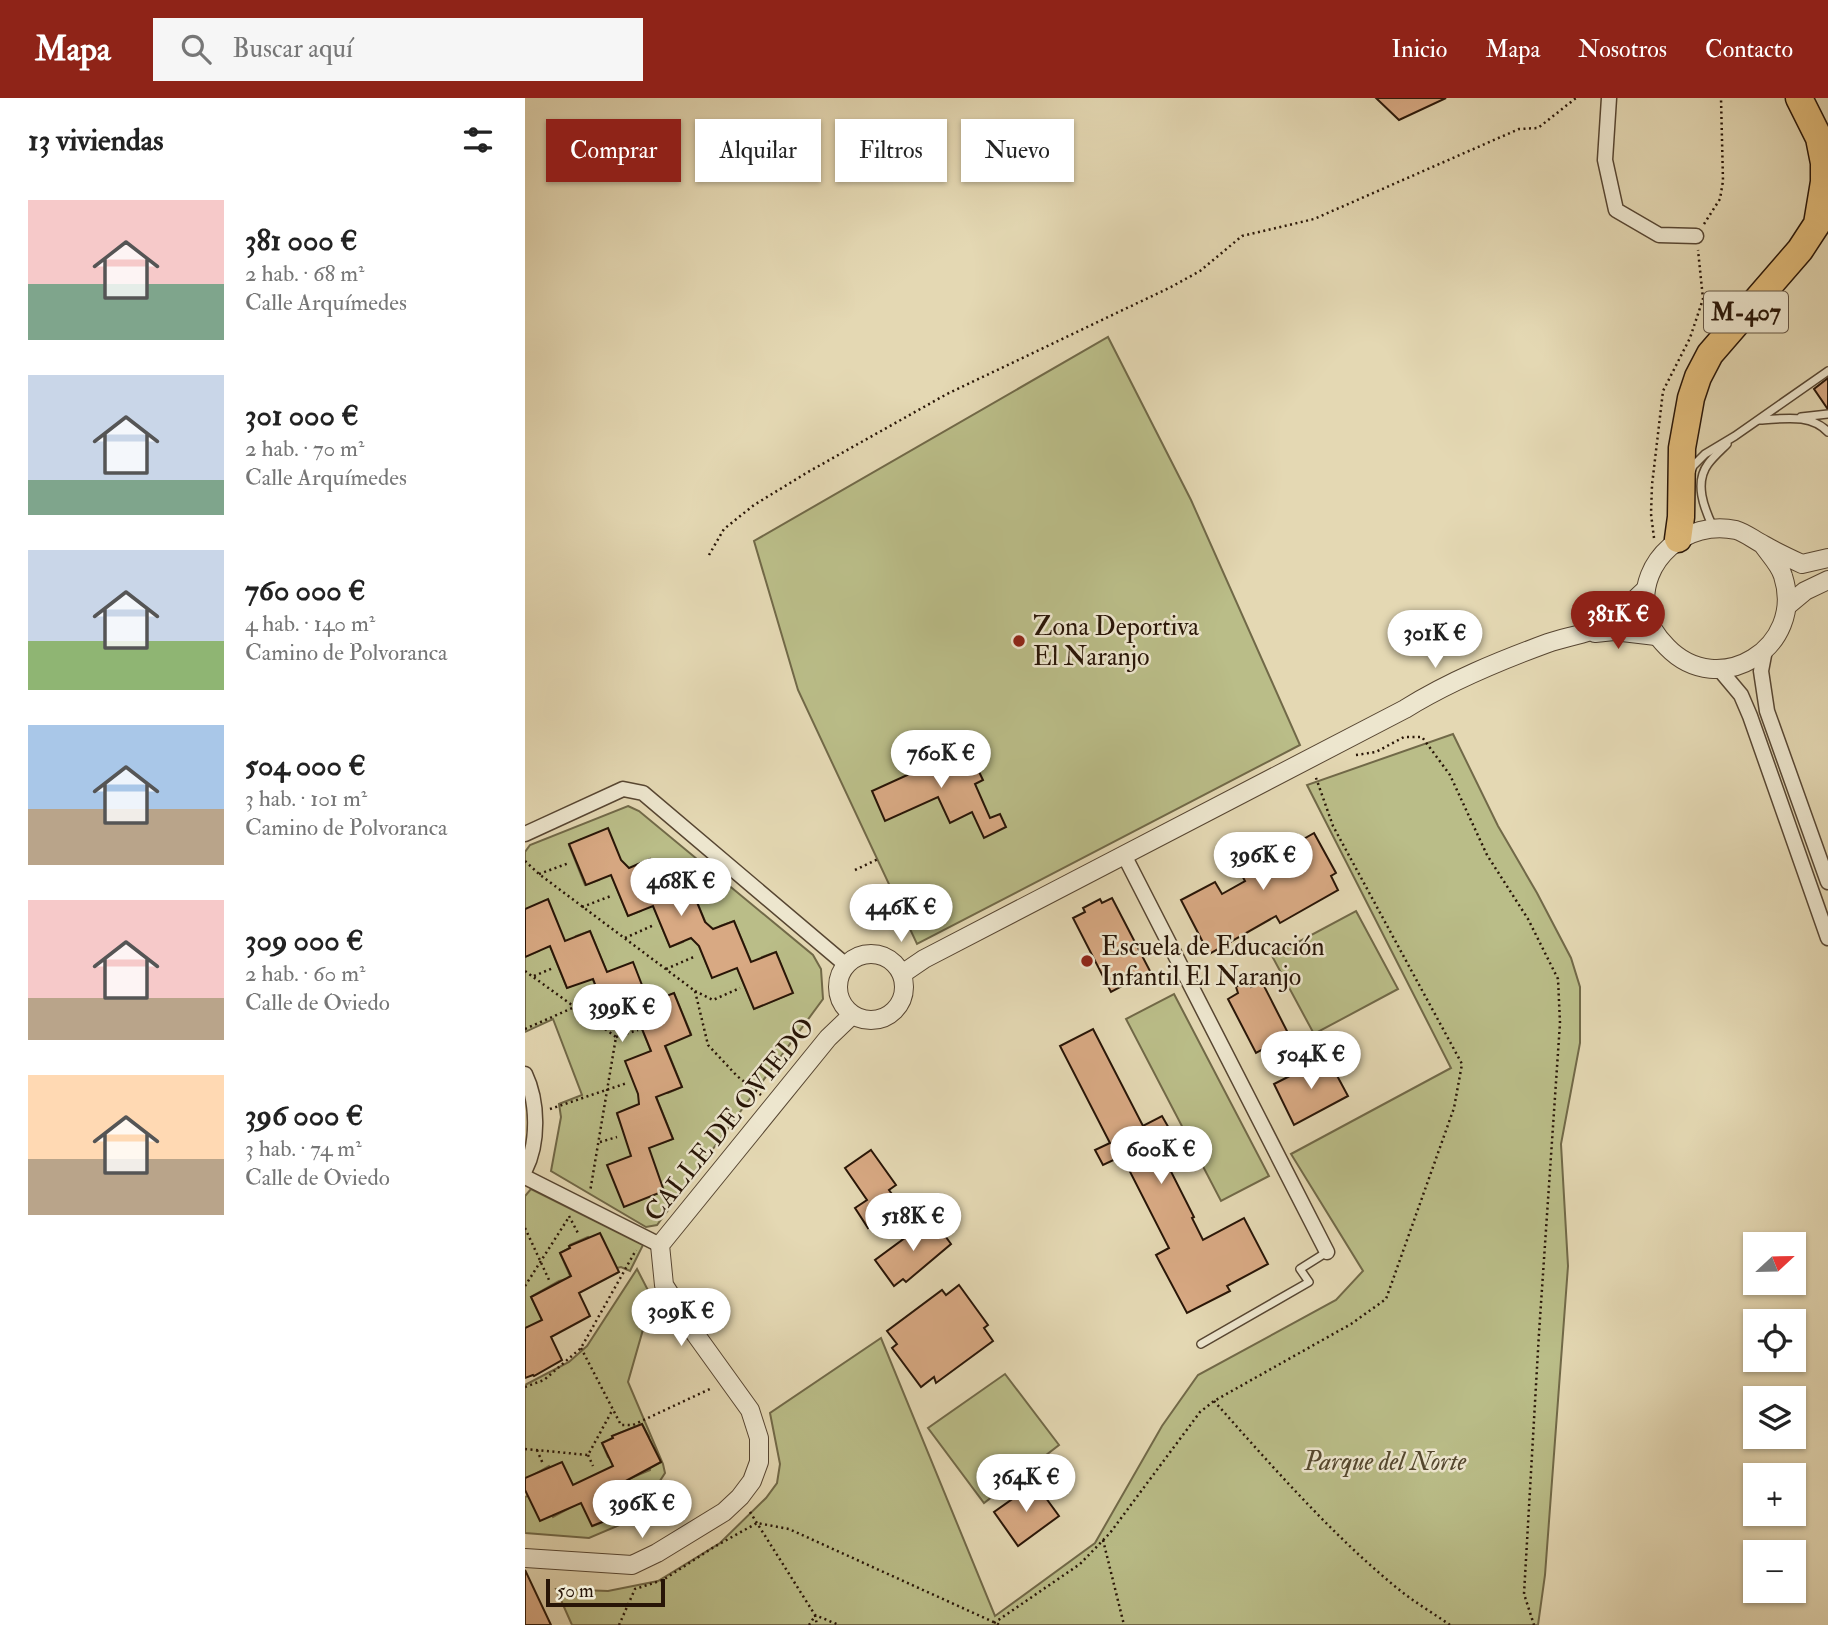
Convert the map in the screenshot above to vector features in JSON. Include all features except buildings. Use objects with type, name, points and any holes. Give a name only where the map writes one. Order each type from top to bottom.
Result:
[{"type":"highway","name":"M-407","points":[[1679,528],[1682,448],[1691,398],[1698,377],[1710,354],[1800,250],[1817,224],[1824,182],[1824,163],[1819,138],[1799,98]]},
{"type":"street","points":[[1609,98],[1605,160],[1616,210],[1659,235],[1696,236]]},
{"type":"street","points":[[1763,545],[1783,575],[1787,606],[1782,627],[1765,650],[1738,667],[1720,670],[1703,669],[1678,659],[1655,636],[1646,612],[1646,590],[1657,559],[1679,528],[1713,527],[1737,530],[1802,564],[1828,558]]},
{"type":"street","points":[[1787,606],[1805,591],[1828,580]]},
{"type":"street","points":[[902,974],[924,959],[1432,693],[1507,659],[1608,623],[1646,590]]},
{"type":"street","points":[[1581,634],[1614,631],[1655,636]]},
{"type":"street","points":[[1765,650],[1761,671],[1767,711],[1827,873]]},
{"type":"street","points":[[1720,670],[1746,705],[1828,938]]},
{"type":"street","points":[[525,834],[623,789],[643,793],[846,965]]},
{"type":"street","points":[[1124,855],[1328,1252]]},
{"type":"street","points":[[878,954],[895,963],[902,974],[903,998],[894,1011],[875,1020],[864,1020],[852,1015],[841,1001],[838,987],[840,975],[846,965],[858,956],[878,954]]},
{"type":"street","name":"CALLE DE OVIEDO","points":[[525,1558],[632,1566],[724,1512],[752,1482],[759,1462],[759,1438],[750,1410],[664,1285],[660,1245],[828,1038],[852,1015]]},
{"type":"street","points":[[525,1074],[531,1091],[535,1127],[525,1170]]},
{"type":"street","points":[[525,1177],[660,1245]]},
{"type":"lane","points":[[1679,528],[1693,466],[1705,454],[1828,371]]},
{"type":"lane","points":[[1759,420],[1828,414]]},
{"type":"lane","points":[[1801,417],[1827,430]]},
{"type":"lane","points":[[1713,527],[1704,510],[1700,489],[1706,466],[1735,436]]},
{"type":"lane","points":[[1201,1344],[1309,1282],[1300,1269],[1328,1252]]},
{"type":"path","points":[[709,555],[724,529],[754,505],[809,472],[947,394],[1190,276],[1242,236],[1314,219],[1519,129],[1538,128],[1576,98]]},
{"type":"path","points":[[1657,559],[1651,514],[1656,441],[1663,391],[1690,338],[1703,299],[1696,236],[1720,199],[1723,181],[1721,98]]},
{"type":"path","points":[[1329,749],[1355,755],[1376,752],[1404,737],[1422,737],[1450,775],[1487,855],[1528,919],[1558,979],[1560,1023],[1524,1594],[1534,1625]]},
{"type":"path","points":[[855,870],[878,859]]},
{"type":"path","points":[[525,861],[695,990],[713,1000],[740,988]]},
{"type":"path","points":[[539,874],[569,863]]},
{"type":"path","points":[[582,906],[611,896]]},
{"type":"path","points":[[625,938],[655,925]]},
{"type":"path","points":[[666,969],[696,956]]},
{"type":"path","points":[[532,976],[554,968]]},
{"type":"path","points":[[525,971],[616,1037]]},
{"type":"path","points":[[695,990],[708,1045],[737,1076],[773,1105]]},
{"type":"path","points":[[525,1029],[597,997]]},
{"type":"path","points":[[616,1037],[638,1030]]},
{"type":"path","points":[[525,1286],[569,1216],[582,1204],[599,1142],[616,1037]]},
{"type":"path","points":[[534,1115],[627,1083]]},
{"type":"path","points":[[599,1142],[617,1137]]},
{"type":"path","points":[[569,1216],[579,1235]]},
{"type":"path","points":[[525,1228],[550,1282]]},
{"type":"path","points":[[525,1387],[544,1380],[581,1348],[642,1238]]},
{"type":"path","points":[[581,1348],[621,1425],[633,1425],[728,1380]]},
{"type":"path","points":[[1214,1401],[1287,1483],[1349,1545],[1398,1589],[1450,1625]]},
{"type":"path","points":[[588,1455],[613,1409]]},
{"type":"path","points":[[525,1450],[588,1455]]},
{"type":"path","points":[[537,1450],[543,1464]]},
{"type":"path","points":[[588,1455],[593,1466]]},
{"type":"path","points":[[740,1497],[815,1615],[817,1625]]},
{"type":"path","points":[[619,1625],[635,1589],[663,1580],[757,1523],[789,1529],[1000,1625]]},
{"type":"path","points":[[1103,1540],[1124,1625]]},
{"type":"path","points":[[809,1625],[815,1615]]},
{"type":"path","points":[[815,1615],[839,1625]]},
{"type":"green space","name":"Zona Deportiva El Naranjo","points":[[1108,337],[1191,500],[1300,745],[917,944],[798,690],[754,541]]},
{"type":"green space","name":"Parque del Norte","points":[[1453,734],[1498,826],[1571,958],[1580,987],[1580,1043],[1561,1144],[1568,1266],[1545,1575],[1538,1625],[572,1625],[556,1589],[608,1591],[658,1581],[720,1543],[766,1498],[777,1483],[780,1464],[770,1413],[881,1338],[995,1616],[1095,1543],[1162,1426],[1198,1375],[1336,1300],[1363,1271],[1291,1154],[1451,1068],[1307,785]]},
{"type":"green space","points":[[628,806],[639,811],[813,955],[821,969],[823,999],[657,1225],[646,1227],[551,1171],[561,1117],[559,1104],[582,1095],[553,1019],[525,1032],[525,957],[539,951],[536,943],[547,939],[567,988],[581,982],[589,970],[609,1019],[623,1014],[620,1006],[631,1002],[651,1051],[645,1111],[630,1108],[617,1114],[636,1162],[624,1207],[644,1142],[656,1137],[659,1144],[673,1139],[653,1089],[668,1093],[682,1087],[662,1037],[691,1034],[674,993],[660,999],[652,1011],[610,980],[590,931],[576,936],[579,944],[568,948],[525,917],[525,852],[530,845]],"holes":[[[582,839],[628,877],[639,872],[636,865],[650,859],[670,907],[681,903],[678,896],[692,890],[712,938],[720,926],[734,921],[754,969],[765,965],[762,957],[776,952],[792,993],[754,1009],[734,960],[712,977],[692,929],[680,934],[683,942],[670,947],[650,898],[641,911],[628,916],[608,867],[596,872],[599,880],[585,885],[569,845]]]},
{"type":"green space","points":[[1356,911],[1398,989],[1314,1034],[1272,956]]},
{"type":"green space","points":[[1174,994],[1269,1176],[1221,1201],[1126,1019]]},
{"type":"green space","points":[[531,1189],[643,1245],[630,1271],[617,1268],[588,1237],[570,1245],[570,1248],[560,1253],[571,1278],[559,1281],[531,1297],[543,1322],[525,1328],[525,1196]]},
{"type":"green space","points":[[637,1269],[652,1298],[628,1382],[663,1464],[665,1473],[636,1518],[589,1538],[525,1533],[525,1497],[536,1492],[553,1517],[588,1498],[593,1526],[622,1514],[633,1506],[626,1493],[614,1485],[650,1470],[661,1462],[654,1448],[647,1452],[649,1437],[642,1424],[602,1443],[608,1457],[621,1464],[566,1491],[549,1466],[525,1480],[525,1385],[569,1362],[587,1346]]},
{"type":"green space","points":[[1005,1374],[1059,1445],[984,1503],[928,1428]]},
{"type":"place","name":"Zona Deportiva El Naranjo","points":[[1019,641]]},
{"type":"place","name":"Escuela de Educación Infantil El Naranjo","points":[[1087,961]]}]
